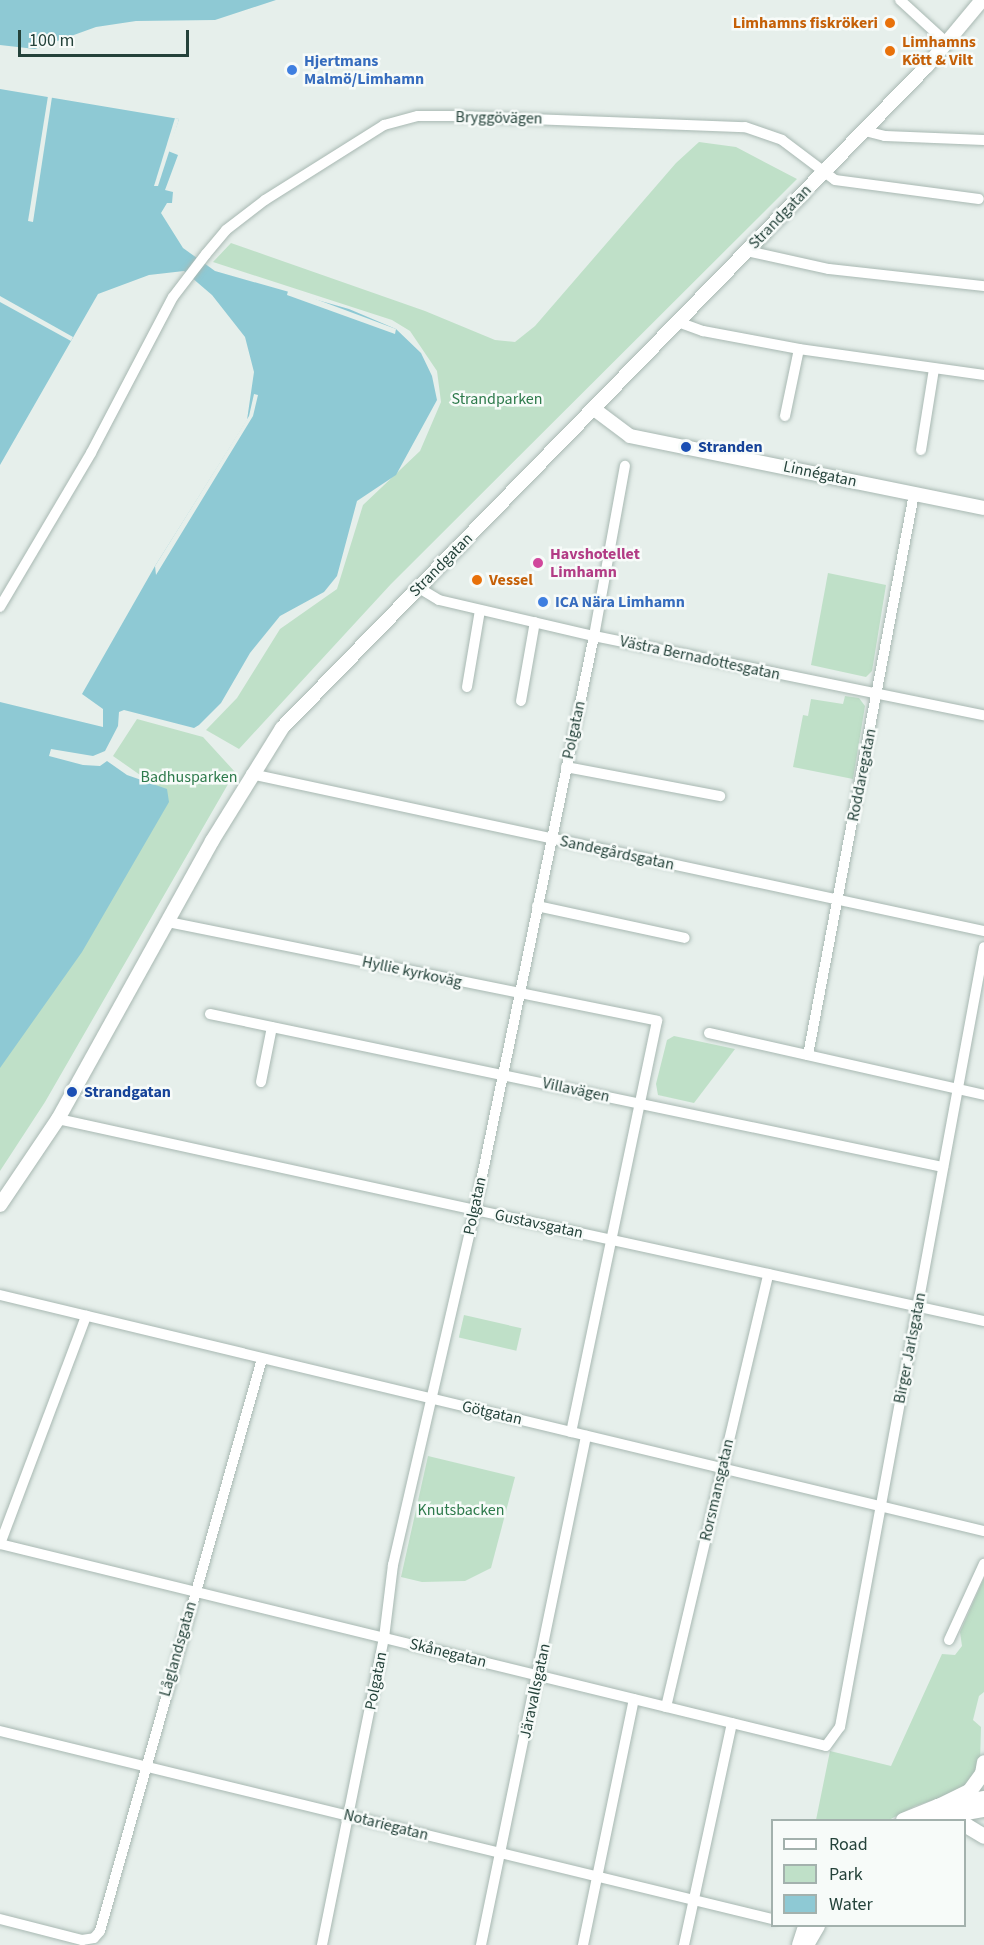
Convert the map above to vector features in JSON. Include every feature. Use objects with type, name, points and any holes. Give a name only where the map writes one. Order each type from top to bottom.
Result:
[{"type":"main road","points":[[938,1806],[969,1791],[982,1773],[984,1762]]},
{"type":"main road","points":[[966,1825],[984,1836]]},
{"type":"street","points":[[900,0],[948,44]]},
{"type":"street","name":"Strandgatan","points":[[0,1205],[58,1119],[251,774],[299,709],[865,131],[948,44],[982,0]]},
{"type":"street","name":"Bryggövägen","points":[[0,607],[50,526],[177,291],[206,254],[234,224],[329,157],[384,125],[418,117],[745,127],[782,140],[835,180],[979,199]]},
{"type":"street","points":[[865,131],[885,136],[984,140]]},
{"type":"street","points":[[747,251],[829,269],[984,286]]},
{"type":"street","points":[[678,322],[703,331],[799,349],[984,375]]},
{"type":"street","points":[[785,416],[799,349]]},
{"type":"street","points":[[921,450],[934,369]]},
{"type":"street","name":"Linnégatan","points":[[594,409],[630,436],[984,508]]},
{"type":"street","name":"Polgatan","points":[[322,1945],[384,1638],[393,1564],[475,1210],[594,636],[625,466]]},
{"type":"street","name":"Roddaregatan","points":[[808,1055],[914,494]]},
{"type":"street","name":"Västra Bernadottesgatan","points":[[419,588],[439,600],[594,636],[984,715]]},
{"type":"street","points":[[467,687],[480,610]]},
{"type":"street","points":[[521,701],[535,622]]},
{"type":"street","points":[[566,767],[720,796]]},
{"type":"street","name":"Sandegårdsgatan","points":[[251,774],[984,931]]},
{"type":"street","points":[[537,906],[685,938]]},
{"type":"street","name":"Hyllie kyrkoväg","points":[[168,922],[519,995],[657,1021],[642,1103]]},
{"type":"street","name":"Birger Jarlsgatan","points":[[826,1746],[840,1727],[984,947]]},
{"type":"street","name":"Villavägen","points":[[210,1014],[943,1167]]},
{"type":"street","points":[[261,1082],[272,1027]]},
{"type":"street","points":[[709,1033],[984,1095]]},
{"type":"street","points":[[571,1432],[642,1103]]},
{"type":"street","name":"Gustavsgatan","points":[[58,1119],[984,1322]]},
{"type":"street","name":"Rorsmansgatan","points":[[666,1707],[768,1274]]},
{"type":"street","name":"Götgatan","points":[[0,1295],[984,1531]]},
{"type":"street","points":[[0,1544],[86,1316]]},
{"type":"street","name":"Låglandsgatan","points":[[0,1919],[82,1940],[94,1938],[99,1931],[144,1766],[262,1359]]},
{"type":"street","name":"Järavallsgatan","points":[[481,1945],[586,1436]]},
{"type":"street","name":"Skånegatan","points":[[0,1544],[826,1746]]},
{"type":"street","points":[[949,1640],[984,1564]]},
{"type":"street","points":[[583,1945],[634,1699]]},
{"type":"street","points":[[684,1945],[732,1723]]},
{"type":"street","name":"Notariegatan","points":[[0,1731],[771,1919]]},
{"type":"street","points":[[908,1819],[938,1806],[984,1798]]},
{"type":"street","points":[[936,1819],[984,1810]]},
{"type":"street","points":[[799,1945],[808,1927]]},
{"type":"street","points":[[807,1945],[808,1927]]},
{"type":"green space","name":"Strandparken","points":[[699,142],[736,147],[797,179],[391,584],[239,749],[206,730],[237,698],[280,629],[337,589],[363,505],[420,451],[441,402],[437,371],[410,331],[392,320],[213,262],[231,243],[425,311],[495,340],[515,342],[535,326],[676,163]]},
{"type":"green space","points":[[828,573],[886,585],[872,671],[866,677],[811,665]]},
{"type":"green space","points":[[845,696],[859,698],[865,706],[853,779],[793,767],[803,715],[808,716],[811,699],[843,704]]},
{"type":"green space","name":"Badhusparken","points":[[137,719],[203,737],[235,772],[45,1102],[0,1171],[0,1054],[153,784],[113,756]]},
{"type":"green space","points":[[674,1036],[735,1049],[694,1103],[658,1095],[656,1084],[667,1040]]},
{"type":"green space","points":[[464,1315],[521,1328],[516,1351],[459,1337]]},
{"type":"green space","name":"Knutsbacken","points":[[428,1456],[515,1477],[491,1568],[465,1581],[422,1582],[401,1577]]},
{"type":"green space","points":[[984,1578],[984,1692],[979,1696],[973,1720],[981,1727],[980,1763],[971,1781],[957,1792],[915,1806],[891,1819],[816,1819],[830,1751],[891,1766],[942,1654],[955,1655],[962,1646],[960,1632]]},
{"type":"water","points":[[0,0],[276,0],[215,20],[136,21],[96,27],[35,49],[0,45]]},
{"type":"water","points":[[0,89],[179,119],[168,151],[178,155],[165,190],[173,192],[172,203],[167,203],[161,213],[183,248],[215,271],[349,309],[396,329],[421,353],[432,376],[437,400],[396,475],[357,501],[337,576],[324,592],[280,616],[250,653],[221,703],[199,725],[194,728],[124,710],[119,712],[118,726],[105,751],[93,756],[51,749],[49,756],[83,765],[100,766],[107,761],[127,775],[167,789],[169,802],[82,952],[0,1068],[0,702],[103,727],[103,709],[82,694],[155,566],[247,420],[254,372],[245,337],[212,295],[184,271],[149,275],[98,294],[0,465]]},
{"type":"pier","points":[[48,96],[52,97],[33,222],[28,221]]},
{"type":"pier","points":[[175,118],[179,119],[169,152],[158,186],[154,186]]},
{"type":"pier","points":[[288,291],[294,291],[396,329],[395,334],[287,295]]},
{"type":"pier","points":[[0,296],[73,337],[71,341],[0,302]]},
{"type":"pier","points":[[254,394],[258,395],[253,416],[156,575],[155,566],[249,416]]},
{"type":"place","name":"Limhamns fiskrökeri","points":[[890,23]]},
{"type":"place","name":"Limhamns Kött & Vilt","points":[[890,51]]},
{"type":"place","name":"Hjertmans Malmö/Limhamn","points":[[292,70]]},
{"type":"place","name":"Stranden","points":[[686,447]]},
{"type":"place","name":"Havshotellet Limhamn","points":[[538,563]]},
{"type":"place","name":"Vessel","points":[[477,580]]},
{"type":"place","name":"ICA Nära Limhamn","points":[[543,602]]},
{"type":"place","name":"Strandgatan","points":[[72,1092]]}]
